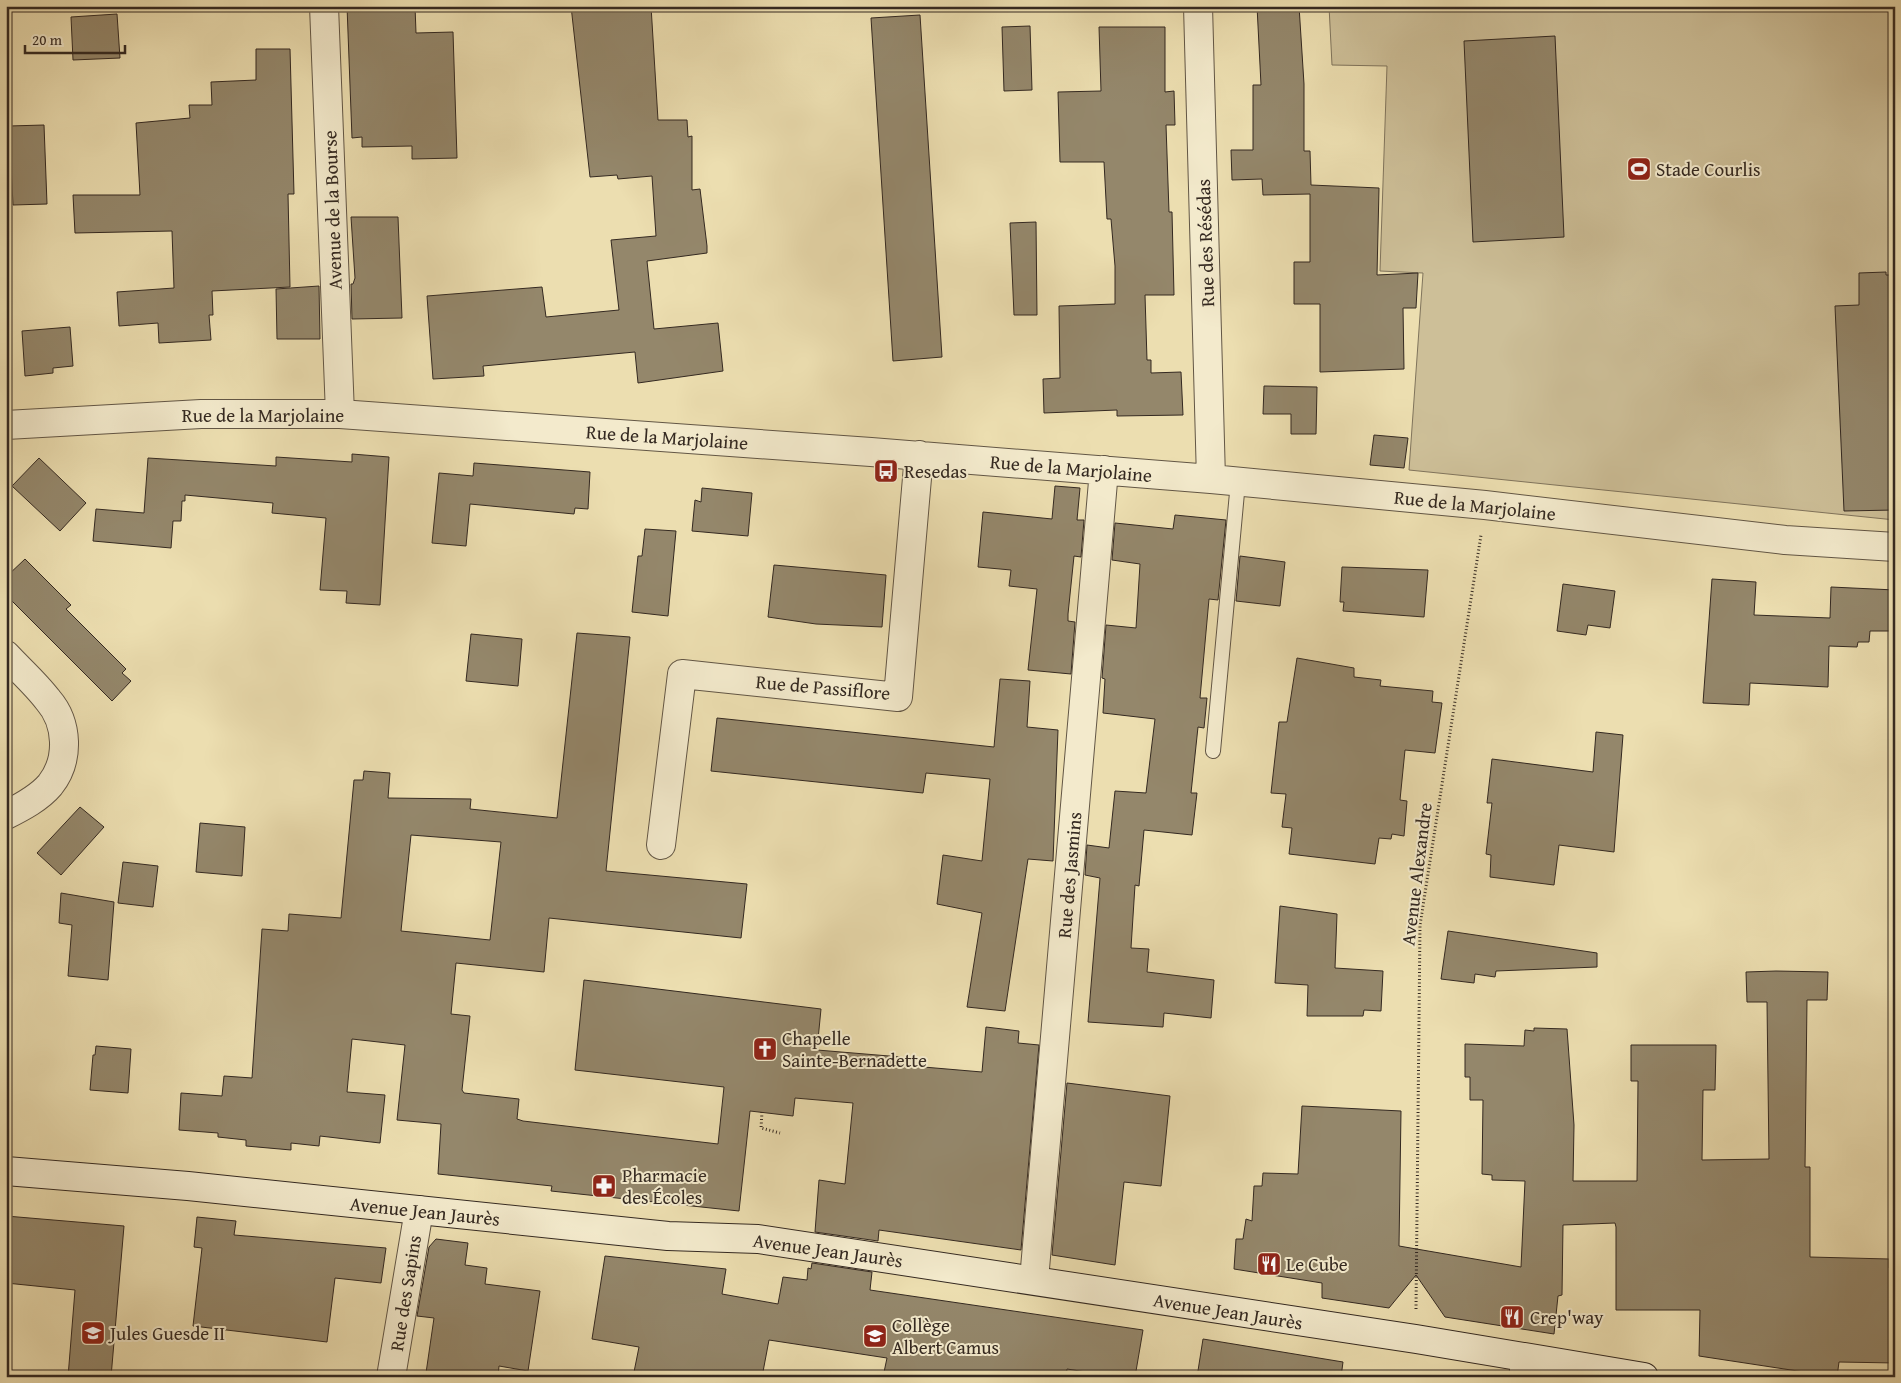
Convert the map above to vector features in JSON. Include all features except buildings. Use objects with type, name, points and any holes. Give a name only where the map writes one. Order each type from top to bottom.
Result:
[{"type":"street","name":"Avenue de la Bourse","points":[[324,6],[340,414]]},
{"type":"street","name":"Rue des Résédas","points":[[1198,6],[1211,479]]},
{"type":"street","name":"Rue de la Marjolaine","points":[[6,425],[201,414],[340,414],[919,455],[1211,479],[1485,505],[1785,540],[1895,547]]},
{"type":"street","name":"Rue de Passiflore","points":[[661,845],[682,674],[898,697],[919,455]]},
{"type":"street","name":"Rue des Jasmins","points":[[1034,1280],[1104,470]]},
{"type":"street","points":[[6,655],[50,701],[62,723],[65,749],[60,767],[51,784],[31,802],[6,815]]},
{"type":"street","name":"Avenue Jean Jaurès","points":[[6,1171],[188,1186],[668,1236],[758,1239],[1416,1339],[1525,1367],[1644,1377]]},
{"type":"street","name":"Rue des Sapins","points":[[391,1377],[419,1210]]},
{"type":"lane","points":[[1212,751],[1238,482]]},
{"type":"path","name":"Avenue Alexandre","points":[[1416,1339],[1420,925],[1485,505]]},
{"type":"path","points":[[762,1112],[761,1128],[780,1133]]},
{"type":"shaded area","name":"Stade Courlis","points":[[1329,6],[1895,6],[1895,520],[1409,470],[1423,273],[1380,271],[1387,66],[1332,65]]},
{"type":"place","name":"Stade Courlis","points":[[1639,169]]},
{"type":"place","name":"Resedas","points":[[886,471]]},
{"type":"place","name":"Chapelle Sainte-Bernadette","points":[[765,1049]]},
{"type":"place","name":"Pharmacie des Écoles","points":[[604,1186]]},
{"type":"place","name":"Le Cube","points":[[1269,1264]]},
{"type":"place","name":"Crep'way","points":[[1512,1317]]},
{"type":"place","name":"Jules Guesde II","points":[[93,1333]]},
{"type":"place","name":"Collège Albert Camus","points":[[875,1336]]}]
